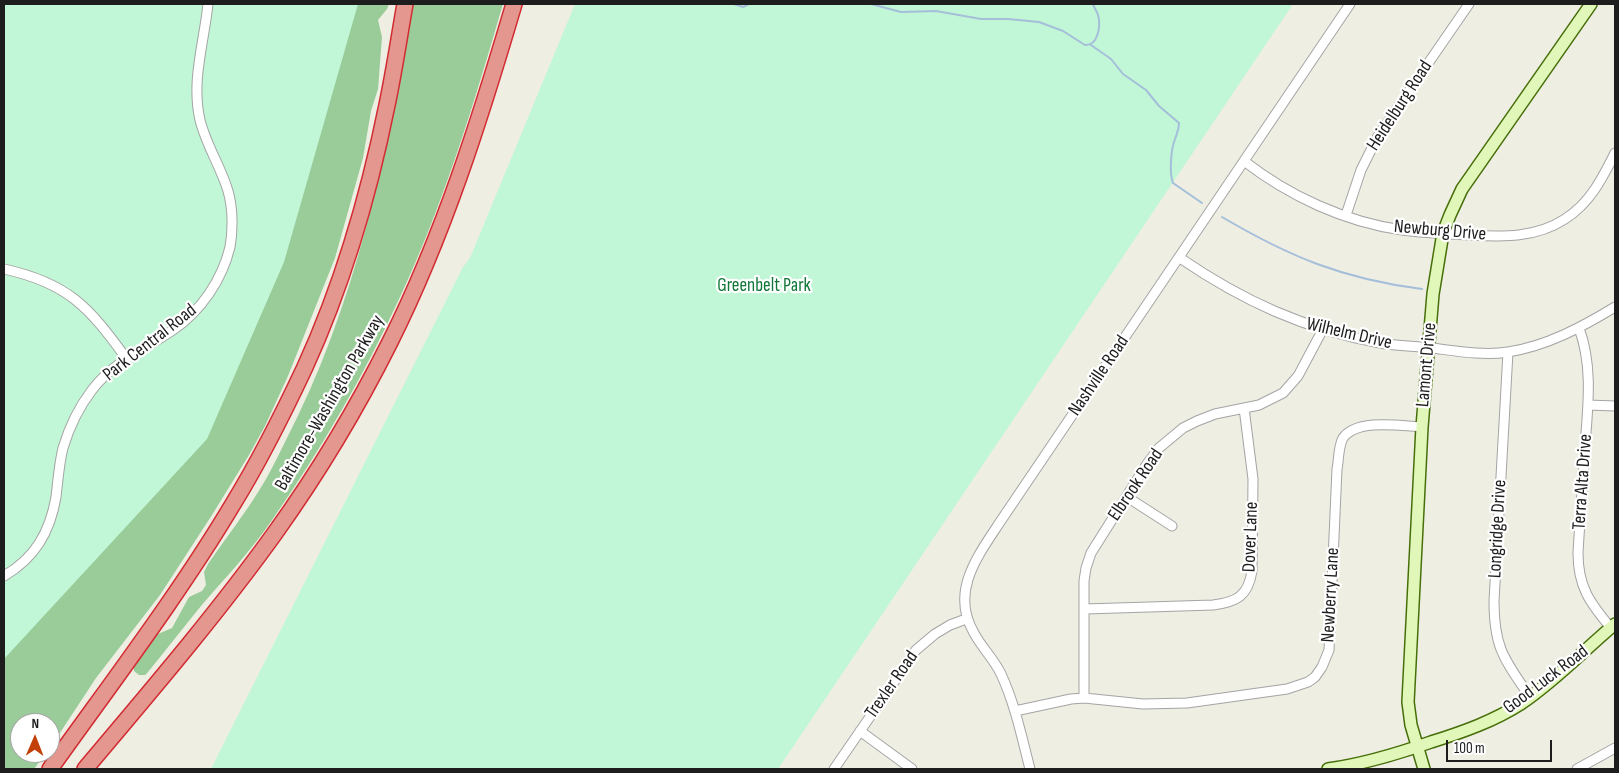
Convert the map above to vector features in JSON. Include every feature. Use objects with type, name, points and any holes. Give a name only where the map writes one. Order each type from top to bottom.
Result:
[{"type":"highway","name":"Baltimore-Washington Parkway","points":[[50,769],[175,592],[233,504],[273,433],[306,365],[346,262],[363,205],[388,104],[405,4]]},
{"type":"highway","name":"Baltimore-Washington Parkway","points":[[85,769],[201,629],[276,532],[334,443],[365,389],[390,342],[416,286],[452,200],[476,130],[514,4]]},
{"type":"street","name":"Park Central Road","points":[[4,576],[28,559],[40,542],[54,505],[63,448],[77,412],[92,390],[110,370],[174,329],[194,312],[217,282],[230,247],[232,212],[228,191],[200,120],[196,85],[208,4]]},
{"type":"street","name":"Nashville Road","points":[[1030,769],[1015,711],[997,666],[974,635],[966,619],[967,577],[976,559],[1350,4]]},
{"type":"street","name":"Heidelburg Road","points":[[1346,215],[1361,170],[1378,136],[1469,4]]},
{"type":"street","name":"Lamont Drive","points":[[1424,769],[1408,713],[1408,702],[1422,427],[1433,294],[1443,234],[1462,190],[1591,4]]},
{"type":"street","name":"Newburg Drive","points":[[1244,161],[1265,177],[1289,191],[1346,215],[1385,227],[1443,234],[1512,236],[1530,234],[1557,223],[1574,212],[1593,194],[1615,153]]},
{"type":"street","name":"Wilhelm Drive","points":[[1180,258],[1206,276],[1253,302],[1303,324],[1381,343],[1485,353],[1508,352],[1549,341],[1579,328],[1615,307]]},
{"type":"street","points":[[4,269],[20,272],[48,282],[76,299],[98,320],[126,358]]},
{"type":"street","points":[[4,273],[20,272]]},
{"type":"street","name":"Terra Alta Drive","points":[[1579,328],[1585,345],[1588,364],[1588,405],[1578,553],[1579,568],[1585,592],[1596,610],[1613,626]]},
{"type":"street","name":"Elbrook Road","points":[[1084,698],[1084,581],[1086,568],[1091,553],[1147,464],[1159,448],[1183,428],[1215,414],[1259,405],[1274,399],[1291,386],[1308,359],[1323,329]]},
{"type":"street","name":"Longridge Drive","points":[[1508,352],[1494,622],[1501,651],[1530,697]]},
{"type":"street","points":[[1588,405],[1615,406]]},
{"type":"street","name":"Dover Lane","points":[[1085,609],[1213,605],[1230,602],[1237,599],[1243,593],[1252,571],[1253,479],[1244,408]]},
{"type":"street","name":"Newberry Lane","points":[[1015,711],[1053,702],[1084,698],[1143,704],[1187,703],[1288,689],[1308,682],[1315,677],[1326,658],[1330,638],[1337,469],[1343,438],[1349,433],[1365,426],[1422,427]]},
{"type":"street","points":[[1127,496],[1172,526]]},
{"type":"street","name":"Trexler Road","points":[[834,769],[916,650],[934,634],[966,619]]},
{"type":"street","name":"Good Luck Road","points":[[1328,769],[1375,761],[1489,721],[1530,697],[1567,668],[1613,626]]},
{"type":"street","points":[[860,731],[912,769]]},
{"type":"street","points":[[1577,769],[1615,748]]},
{"type":"green space","points":[[4,4],[389,4],[378,20],[382,37],[378,89],[371,111],[363,158],[335,258],[288,376],[265,426],[212,515],[160,595],[96,678],[60,733],[60,713],[10,713],[10,763],[38,763],[34,769],[4,769]]},
{"type":"green space","points":[[4,4],[358,4],[284,262],[207,439],[4,659]]},
{"type":"green space","points":[[413,4],[503,4],[469,115],[431,225],[400,297],[372,355],[308,467],[247,553],[148,672],[145,675],[139,675],[134,671],[134,665],[154,637],[172,628],[189,597],[202,591],[206,585],[204,572],[208,564],[263,484],[310,390],[350,283],[366,228],[392,117]]},
{"type":"green space","name":"Greenbelt Park","points":[[575,4],[1293,4],[778,769],[211,769],[463,267],[470,258]]},
{"type":"waterway","points":[[734,4],[743,7],[749,4]]},
{"type":"waterway","points":[[871,4],[901,12],[936,11],[981,19],[1039,22],[1063,31],[1085,45],[1096,39],[1099,30],[1098,15],[1093,4]]},
{"type":"waterway","points":[[1091,45],[1111,59],[1123,74],[1146,90],[1159,106],[1179,123],[1172,155],[1171,173],[1173,183],[1202,203]]},
{"type":"waterway","points":[[1222,217],[1271,244],[1318,264],[1367,279],[1422,289]]}]
